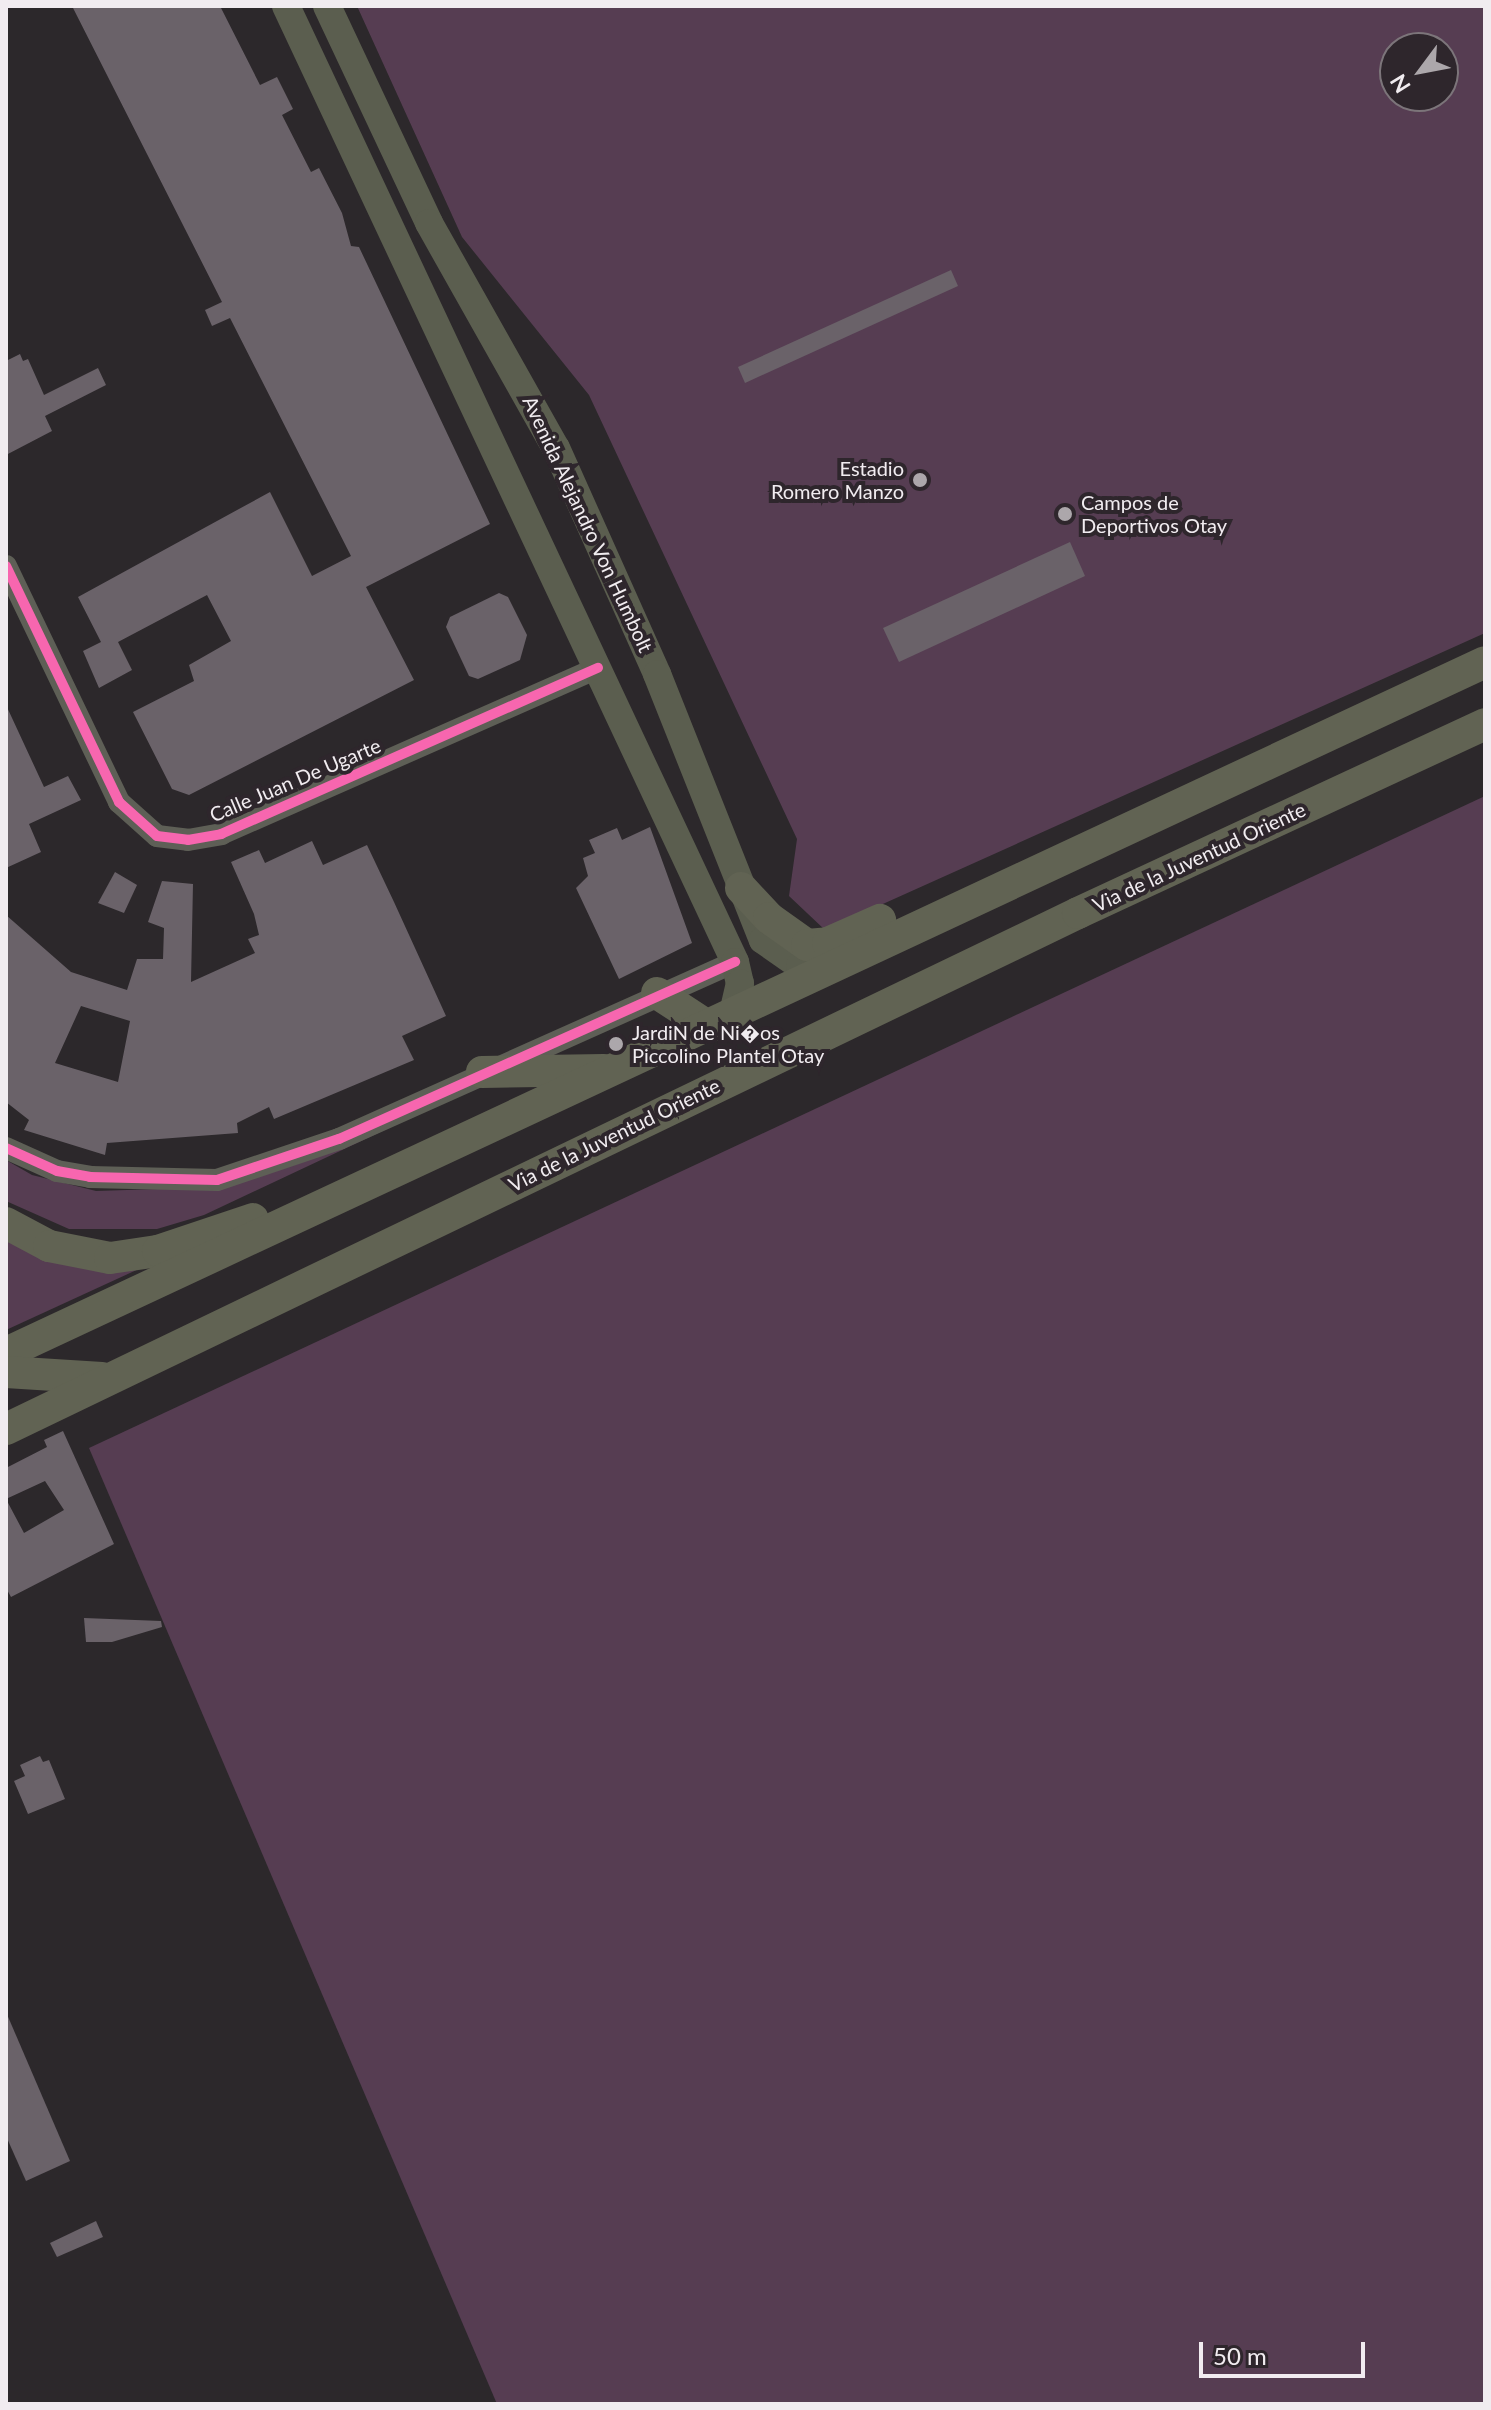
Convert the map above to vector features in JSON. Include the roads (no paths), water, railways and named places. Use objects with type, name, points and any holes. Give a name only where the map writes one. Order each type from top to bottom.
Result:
[{"type":"highway","points":[[6,1353],[1485,662]]},
{"type":"highway","points":[[741,888],[787,934],[807,945],[828,943],[1322,715],[1374,713]]},
{"type":"highway","name":"Via de la Juventud Oriente","points":[[6,1429],[107,1378],[1485,724]]},
{"type":"highway","points":[[657,993],[721,1020]]},
{"type":"highway","points":[[482,1072],[619,1069]]},
{"type":"highway","points":[[6,1223],[78,1254],[132,1258],[417,1160]]},
{"type":"highway","points":[[6,1372],[107,1378]]},
{"type":"main road","points":[[286,6],[735,962],[740,983],[721,1020]]},
{"type":"main road","name":"Avenida Alejandro Von Humbolt","points":[[327,6],[429,223],[556,448],[663,687],[763,940],[781,956],[800,966],[835,965]]},
{"type":"street","name":"Calle Juan De Ugarte","points":[[6,566],[119,802],[157,836],[188,840],[221,834],[598,668]]},
{"type":"street","points":[[6,1148],[57,1171],[90,1177],[217,1180],[293,1158],[657,993],[735,962]]},
{"type":"place","name":"Estadio Romero Manzo","points":[[920,480]]},
{"type":"place","name":"Campos de Deportivos Otay","points":[[1065,514]]},
{"type":"place","name":"JardiN de Ni�os Piccolino Plantel Otay","points":[[616,1044]]}]
